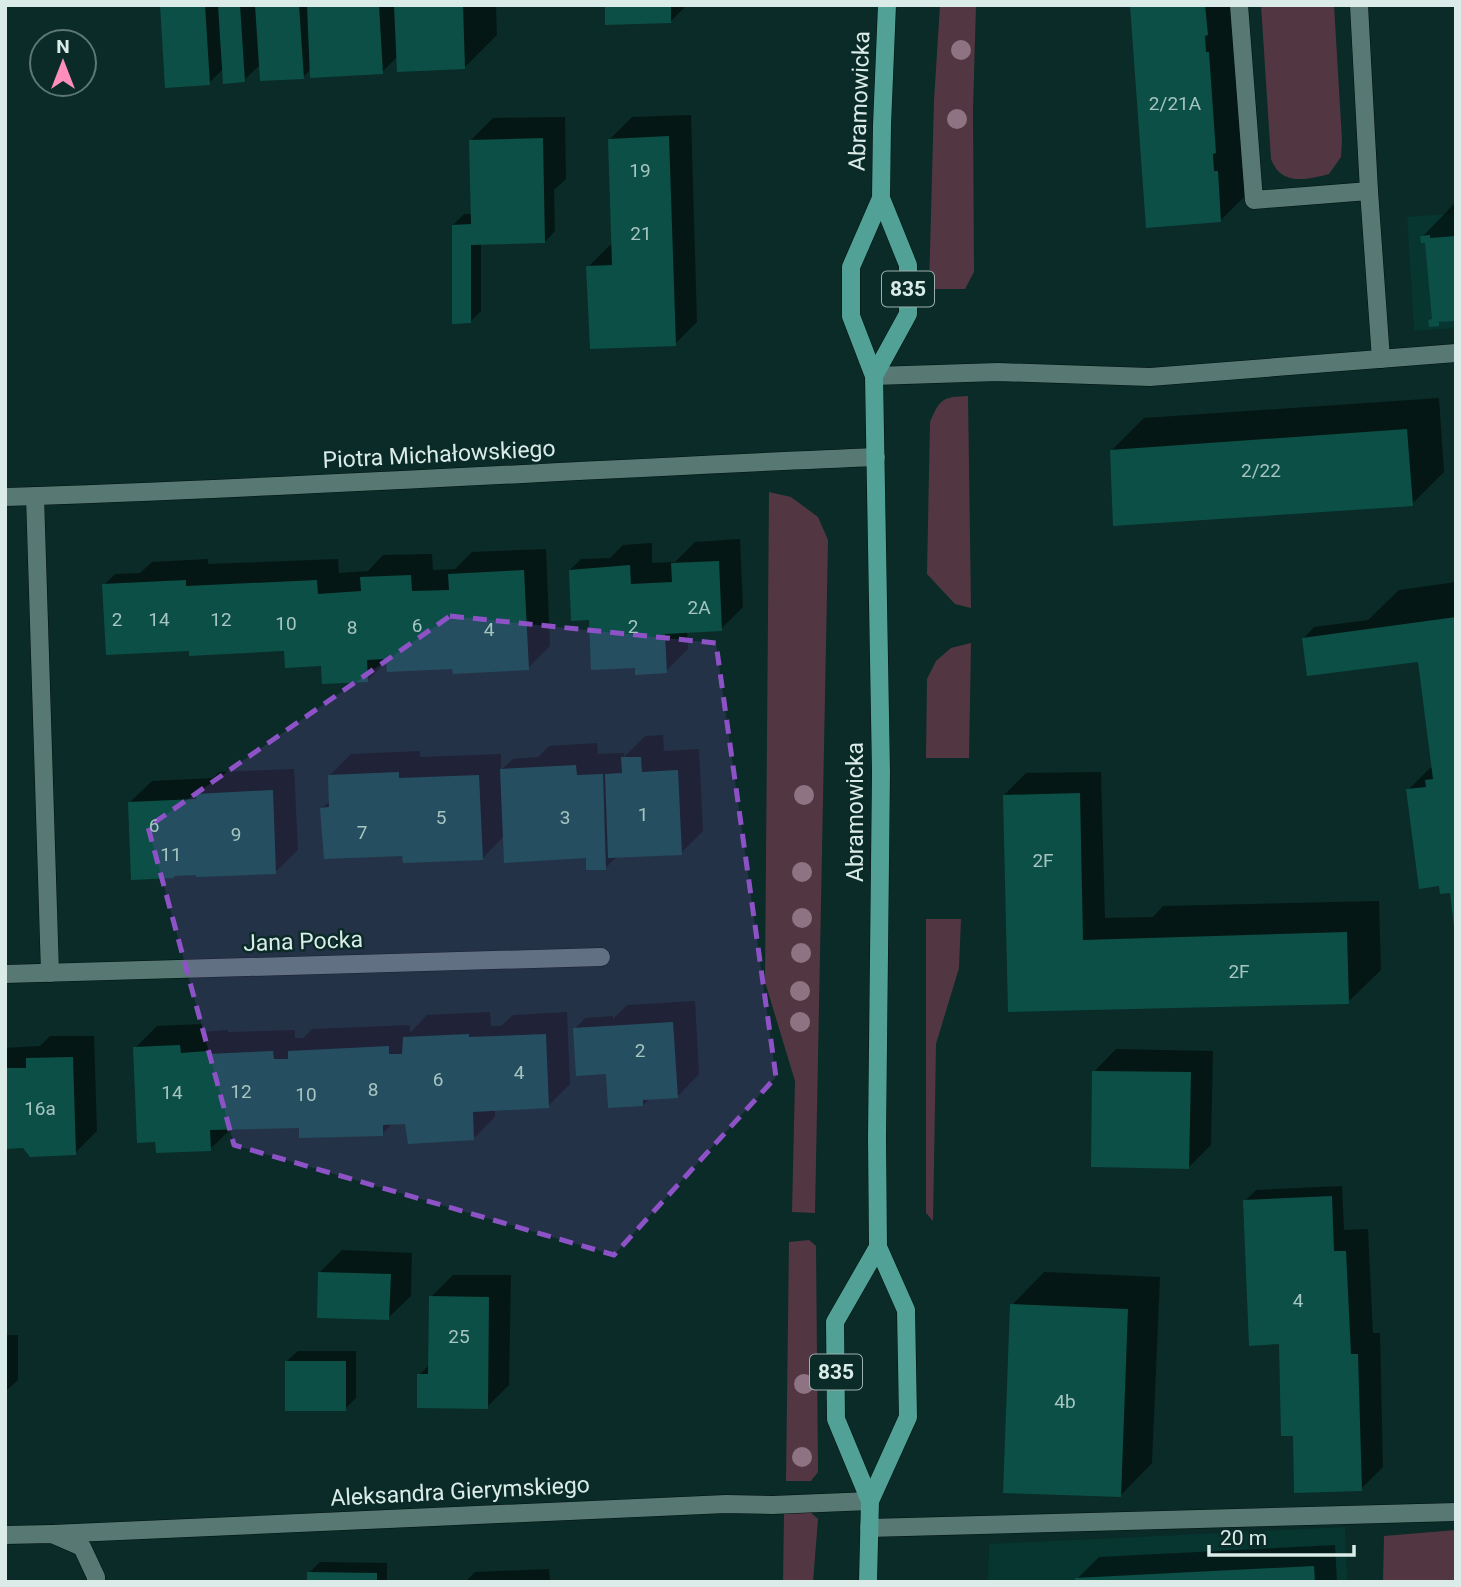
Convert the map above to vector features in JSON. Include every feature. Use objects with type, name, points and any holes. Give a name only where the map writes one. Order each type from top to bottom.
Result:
[{"type":"main road","name":"Abramowicka","points":[[874,376],[908,314],[908,265],[881,198],[881,125],[887,5]]},
{"type":"main road","name":"Abramowicka","points":[[868,1582],[870,1501],[908,1416],[906,1310],[878,1247],[881,772],[874,376],[851,316],[851,267],[881,198]]},
{"type":"main road","name":"Abramowicka","points":[[870,1501],[836,1419],[835,1322],[878,1247]]},
{"type":"street","points":[[1239,5],[1254,200],[1369,191]]},
{"type":"street","points":[[1359,5],[1381,359]]},
{"type":"street","points":[[874,376],[998,372],[1150,377],[1456,354]]},
{"type":"street","name":"Piotra Michałowskiego","points":[[5,497],[379,482],[876,457]]},
{"type":"street","points":[[35,496],[50,973]]},
{"type":"street","name":"Jana Pocka","points":[[5,974],[601,957]]},
{"type":"street","name":"Aleksandra Gierymskiego","points":[[5,1535],[726,1504],[870,1501]]},
{"type":"street","points":[[869,1528],[1456,1512]]},
{"type":"street","name":"Aleksandra Gierymskiego","points":[[52,1534],[82,1547],[96,1582]]},
{"type":"highlighted area","points":[[450,616],[716,643],[776,1077],[614,1255],[234,1145],[148,827]]},
{"type":"shaded area","points":[[940,5],[976,5],[973,109],[974,272],[965,289],[929,289],[934,101]]},
{"type":"shaded area","points":[[1261,5],[1334,5],[1342,140],[1341,157],[1329,174],[1295,179],[1281,174],[1271,159]]},
{"type":"shaded area","points":[[1456,213],[1456,328],[1414,331],[1407,217]]},
{"type":"shaded area","points":[[968,396],[971,608],[955,604],[927,574],[930,422],[943,400]]},
{"type":"shaded area","points":[[769,492],[791,497],[818,517],[828,540],[815,1213],[792,1212],[795,1081],[765,982]]},
{"type":"shaded area","points":[[971,643],[969,758],[926,758],[927,679],[936,661],[951,648]]},
{"type":"shaded area","points":[[926,919],[961,919],[959,968],[936,1044],[933,1221],[926,1213]]},
{"type":"shaded area","points":[[809,1240],[816,1246],[818,1472],[811,1481],[786,1481],[789,1242]]},
{"type":"shaded area","points":[[809,1511],[818,1519],[813,1582],[783,1582],[784,1513]]},
{"type":"shaded area","points":[[1345,1527],[1347,1582],[988,1582],[989,1544]]},
{"type":"shaded area","points":[[1456,1530],[1456,1582],[1383,1582],[1384,1536]]},
{"type":"building","points":[[160,5],[205,5],[210,85],[165,88]]},
{"type":"building","points":[[218,5],[240,5],[245,82],[223,84]]},
{"type":"building","points":[[255,5],[299,5],[304,79],[260,81]]},
{"type":"building","points":[[307,5],[379,5],[383,74],[310,78]]},
{"type":"building","points":[[394,5],[463,5],[465,69],[397,72]]},
{"type":"building","points":[[605,5],[671,5],[671,23],[605,25]]},
{"type":"building","points":[[1130,5],[1205,5],[1208,35],[1205,36],[1206,52],[1209,52],[1216,153],[1213,154],[1214,171],[1218,171],[1221,222],[1146,228]]},
{"type":"building","points":[[669,136],[676,346],[590,349],[586,266],[612,265],[608,139]]},
{"type":"building","points":[[543,138],[545,243],[471,245],[471,323],[452,324],[452,225],[471,224],[469,140]]},
{"type":"building","points":[[1430,235],[1430,238],[1456,236],[1456,321],[1439,322],[1439,326],[1429,327],[1428,320],[1432,319],[1425,243],[1421,243],[1420,236]]},
{"type":"building","points":[[1407,429],[1413,506],[1113,526],[1110,450]]},
{"type":"building","points":[[719,561],[722,631],[665,634],[667,673],[635,675],[635,668],[591,670],[589,620],[571,621],[569,570],[630,565],[631,584],[672,582],[671,563]]},
{"type":"building","points":[[524,570],[529,670],[453,674],[452,669],[387,672],[386,659],[367,660],[368,682],[322,684],[321,666],[285,668],[284,651],[189,656],[189,651],[106,655],[102,584],[186,580],[186,586],[317,580],[318,594],[361,591],[360,577],[411,575],[412,591],[449,590],[448,574]]},
{"type":"building","points":[[1456,617],[1454,928],[1450,893],[1440,894],[1439,886],[1419,889],[1406,789],[1426,787],[1425,780],[1433,779],[1418,662],[1307,676],[1302,638]]},
{"type":"building","points":[[621,757],[641,757],[642,772],[678,770],[682,855],[608,858],[605,774],[622,773]]},
{"type":"building","points":[[576,765],[577,775],[603,774],[606,870],[586,870],[586,858],[504,863],[500,769]]},
{"type":"building","points":[[399,772],[399,778],[479,775],[483,860],[403,863],[402,856],[324,859],[320,808],[329,807],[328,775]]},
{"type":"building","points":[[273,790],[276,874],[196,875],[131,880],[128,802],[196,799],[195,794]]},
{"type":"building","points":[[1080,793],[1083,940],[1347,932],[1349,1004],[1008,1012],[1003,795]]},
{"type":"building","points":[[673,1022],[678,1098],[643,1100],[643,1106],[608,1108],[606,1074],[576,1076],[573,1028]]},
{"type":"building","points":[[469,1034],[469,1037],[546,1034],[549,1108],[473,1112],[474,1140],[408,1144],[405,1124],[383,1125],[383,1136],[299,1138],[299,1128],[210,1130],[211,1151],[156,1153],[155,1142],[137,1143],[133,1047],[180,1045],[181,1053],[207,1051],[207,1054],[273,1051],[274,1059],[288,1059],[288,1051],[389,1046],[389,1054],[402,1054],[403,1037]]},
{"type":"building","points":[[73,1057],[76,1155],[30,1157],[23,1148],[5,1149],[5,1068],[26,1068],[26,1058]]},
{"type":"building","points":[[1092,1071],[1191,1072],[1189,1169],[1091,1167]]},
{"type":"building","points":[[1332,1196],[1334,1251],[1346,1251],[1351,1354],[1358,1354],[1362,1491],[1294,1493],[1293,1436],[1281,1436],[1279,1344],[1249,1346],[1243,1200]]},
{"type":"building","points":[[318,1272],[391,1274],[389,1320],[317,1318]]},
{"type":"building","points":[[429,1296],[489,1297],[488,1409],[417,1408],[417,1374],[428,1374]]},
{"type":"building","points":[[1010,1304],[1128,1309],[1121,1497],[1003,1493]]},
{"type":"building","points":[[285,1361],[346,1361],[346,1411],[285,1411]]},
{"type":"building","points":[[1314,1566],[1315,1582],[1075,1582],[1075,1578]]},
{"type":"building","points":[[307,1572],[377,1573],[377,1582],[307,1582]]}]
